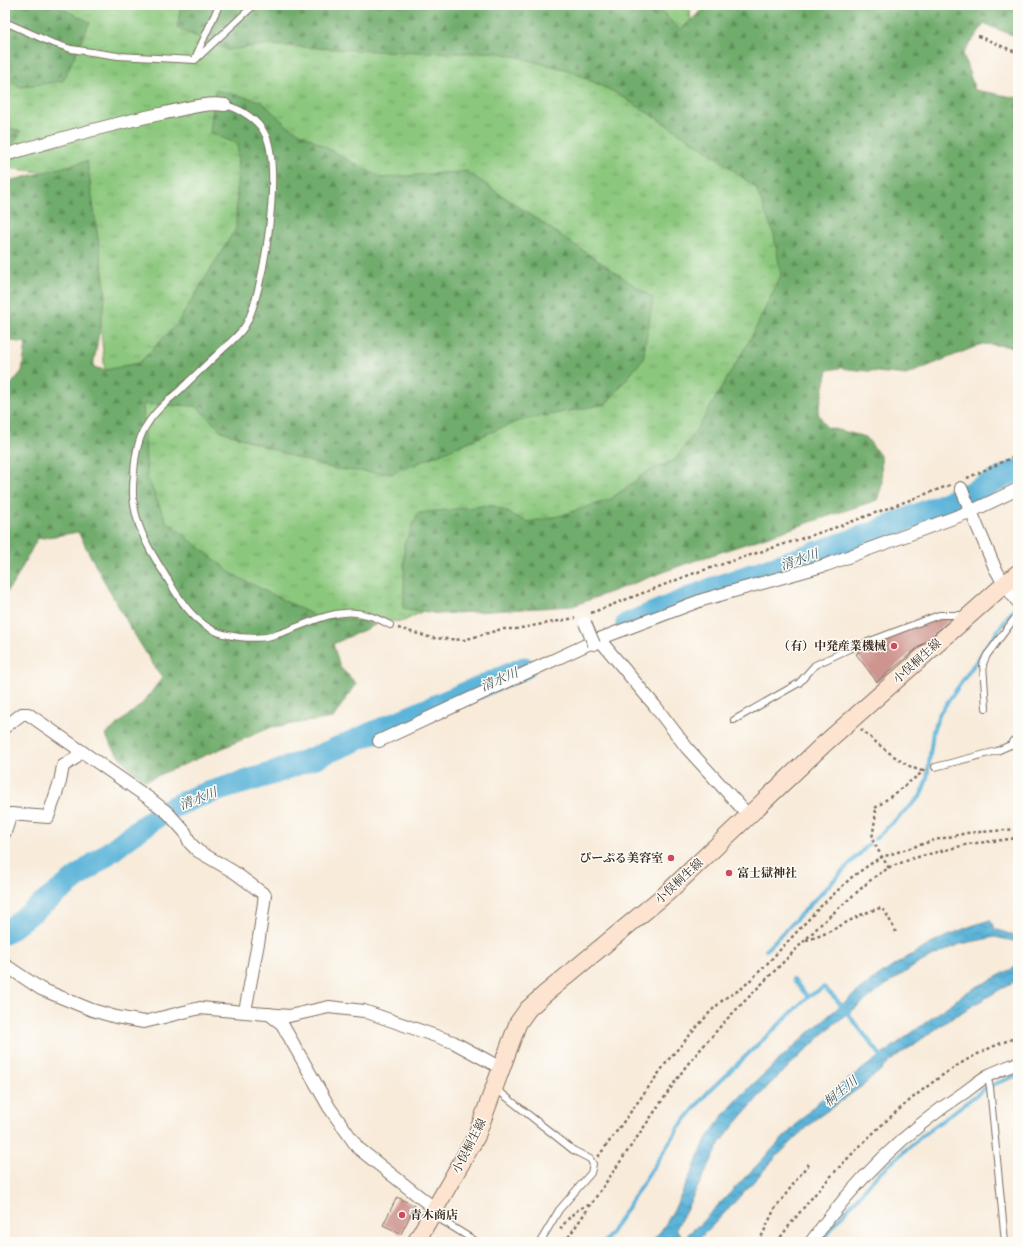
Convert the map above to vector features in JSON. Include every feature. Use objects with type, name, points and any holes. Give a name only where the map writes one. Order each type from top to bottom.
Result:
[{"type":"main road","name":"小俣桐生線","points":[[416,1242],[476,1137],[518,1023],[528,1009],[667,893],[852,720],[1018,573]]},
{"type":"street","points":[[5,155],[120,122],[202,105],[225,105]]},
{"type":"street","points":[[960,485],[995,568],[1004,584],[1018,602]]},
{"type":"street","points":[[379,741],[596,641],[702,600],[826,565],[1018,488]]},
{"type":"street","points":[[584,620],[596,641],[654,706],[687,748],[749,816]]},
{"type":"street","points":[[5,727],[22,714],[28,714],[150,798],[168,813],[185,832],[190,843],[198,851],[234,872],[265,895],[259,938],[245,1011]]},
{"type":"street","points":[[5,832],[11,814],[48,817],[60,782],[63,766],[74,759],[81,751]]},
{"type":"street","points":[[5,965],[41,988],[92,1010],[137,1021],[144,1022],[200,1008],[289,1016],[329,1007],[364,1011],[453,1042],[501,1068]]},
{"type":"street","points":[[268,1013],[282,1024],[329,1107],[358,1148],[433,1211]]},
{"type":"street","points":[[811,1242],[843,1199],[889,1152],[935,1112],[989,1082],[1018,1063]]},
{"type":"lane","points":[[195,60],[219,5]]},
{"type":"lane","points":[[5,22],[50,42],[71,49],[118,56],[195,60],[254,5]]},
{"type":"lane","points":[[225,105],[242,112],[258,125],[265,133],[271,152],[272,171],[270,218],[258,292],[250,318],[238,335],[162,406],[148,422],[140,439],[134,461],[133,504],[136,517],[148,546],[173,588],[186,607],[199,621],[211,630],[222,634],[255,638],[270,636],[316,619],[344,613],[371,615],[390,625]]},
{"type":"lane","points":[[986,708],[982,664],[987,655],[1018,614]]},
{"type":"lane","points":[[734,720],[799,683],[815,665],[849,649],[939,615],[969,615]]},
{"type":"lane","points":[[935,768],[997,751],[1016,743]]},
{"type":"lane","points":[[989,1082],[1005,1242]]},
{"type":"lane","points":[[494,1087],[573,1150],[590,1159],[593,1164],[591,1173],[559,1210],[540,1242]]},
{"type":"lane","points":[[433,1211],[477,1242]]},
{"type":"path","points":[[978,36],[1018,53]]},
{"type":"path","points":[[390,625],[432,638],[464,640],[502,629],[516,629],[584,620],[615,605],[692,574],[960,485],[1018,455]]},
{"type":"path","points":[[852,720],[878,744],[912,768],[922,771],[935,768]]},
{"type":"path","points":[[889,868],[872,839],[876,812],[874,809],[922,771]]},
{"type":"path","points":[[593,1164],[668,1059],[711,1011],[725,998],[741,989],[852,877],[882,857],[935,840],[967,833],[1018,829]]},
{"type":"path","points":[[565,1242],[686,1066],[726,1020],[823,922],[873,878],[889,868],[914,858],[969,844],[1018,838]]},
{"type":"path","points":[[806,940],[818,937],[871,910],[881,908],[886,912],[896,932]]},
{"type":"path","points":[[777,1242],[794,1218],[823,1184],[864,1141],[906,1104],[945,1073],[973,1056],[1018,1037]]},
{"type":"path","points":[[759,1242],[774,1210],[809,1163]]},
{"type":"path","points":[[558,1231],[576,1211],[581,1207],[590,1205]]},
{"type":"green space","points":[[5,5],[690,5],[693,64],[809,205],[783,303],[690,482],[555,543],[404,621],[130,630],[86,177],[5,168]]},
{"type":"green space","points":[[5,5],[55,5],[90,22],[63,81],[21,87],[5,81]]},
{"type":"green space","points":[[181,5],[660,5],[665,15],[680,30],[708,5],[1018,5],[1018,37],[984,24],[963,54],[975,90],[1018,98],[1018,347],[982,344],[906,375],[840,368],[828,370],[818,413],[826,427],[866,437],[881,457],[882,485],[877,500],[685,564],[573,606],[439,614],[403,608],[404,544],[418,513],[492,505],[528,522],[559,516],[611,499],[647,472],[675,460],[702,421],[752,336],[781,275],[774,235],[756,188],[711,153],[618,94],[568,70],[496,52],[462,53],[370,51],[265,45],[227,50],[177,28]]},
{"type":"green space","points":[[215,90],[261,101],[286,125],[381,178],[466,171],[653,298],[643,359],[606,404],[518,421],[392,474],[335,469],[294,457],[221,431],[196,406],[143,404],[147,476],[166,521],[234,575],[315,616],[352,620],[375,625],[333,644],[340,667],[356,683],[333,718],[272,727],[145,781],[132,771],[122,760],[105,735],[143,703],[162,678],[118,606],[78,532],[37,539],[15,581],[5,594],[5,392],[22,371],[26,343],[5,340],[5,182],[87,161],[106,294],[93,367],[105,370],[139,363],[177,324],[236,228],[238,144],[210,133]]},
{"type":"green space","points":[[5,126],[21,132],[5,156]]},
{"type":"water","name":"桐生川","points":[[990,920],[995,929],[1018,937],[1018,942],[995,937],[960,944],[919,963],[886,985],[834,1024],[769,1085],[721,1142],[676,1229],[683,1238],[700,1224],[819,1101],[967,992],[1018,966],[1018,979],[950,1019],[892,1060],[865,1084],[817,1118],[779,1154],[696,1242],[652,1242],[665,1226],[676,1206],[707,1139],[723,1116],[740,1097],[824,1020],[875,979],[902,960],[930,944]]},
{"type":"building","name":"（有）中発産業機械","points":[[951,615],[953,618],[877,682],[856,654],[880,638]]},
{"type":"building","points":[[397,1197],[415,1206],[401,1234],[383,1225]]},
{"type":"waterway","name":"清水川","points":[[627,624],[711,589],[876,532],[968,494],[1018,470]]},
{"type":"waterway","points":[[875,839],[920,797],[927,779],[933,731],[940,713],[1013,609]]},
{"type":"waterway","name":"清水川","points":[[5,933],[166,810],[198,796],[274,773],[321,755],[524,668]]},
{"type":"waterway","points":[[766,950],[869,844]]},
{"type":"waterway","points":[[605,1242],[680,1126],[708,1092],[808,997],[793,979]]},
{"type":"waterway","points":[[808,997],[824,987],[836,999],[882,1057]]},
{"type":"waterway","points":[[823,1242],[833,1226],[873,1179],[924,1134],[987,1087],[1018,1075]]},
{"type":"place","name":"（有）中発産業機械","points":[[894,646]]},
{"type":"place","name":"ぴーぷる美容室","points":[[671,858]]},
{"type":"place","name":"富士獄神社","points":[[729,873]]},
{"type":"place","name":"青木商店","points":[[402,1215]]}]
